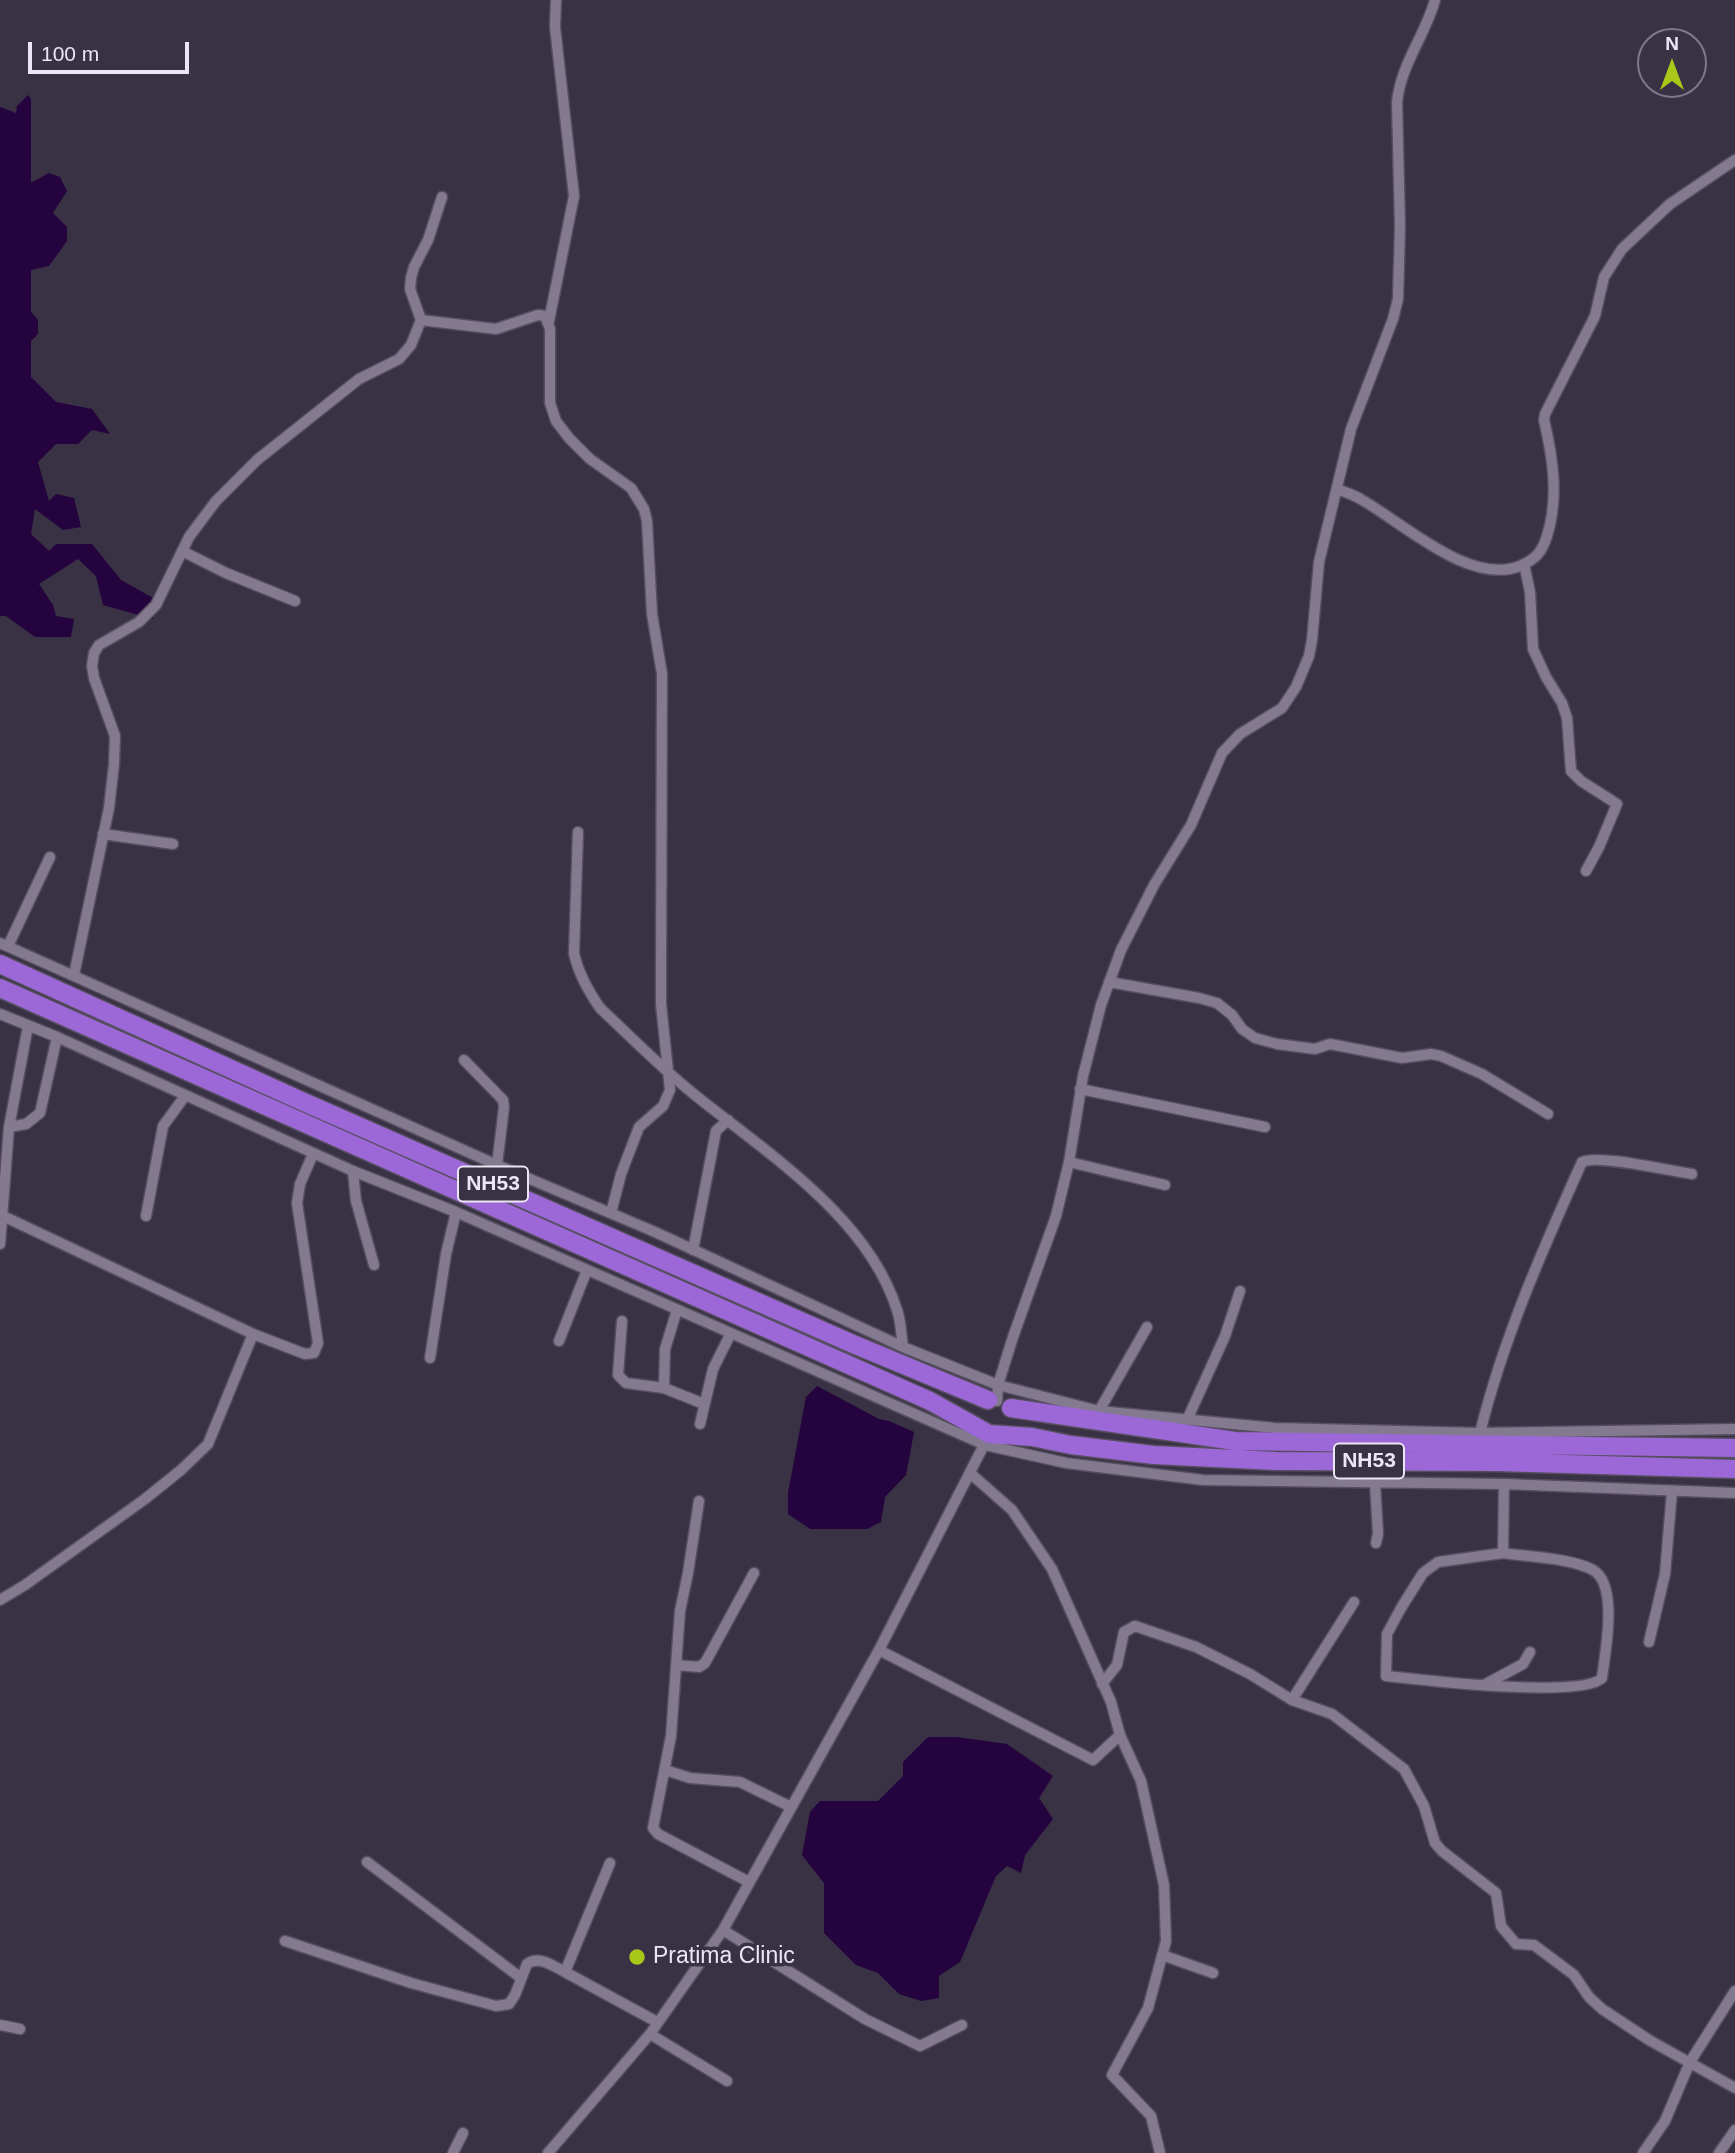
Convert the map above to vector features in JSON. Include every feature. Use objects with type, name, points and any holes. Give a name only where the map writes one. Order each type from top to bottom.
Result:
[{"type":"highway","name":"NH53","points":[[0,964],[297,1099],[853,1344],[998,1399],[1235,1441],[1735,1448]]},
{"type":"highway","name":"NH53","points":[[0,988],[930,1401],[989,1435],[1167,1456],[1276,1461],[1497,1462],[1735,1469]]},
{"type":"highway","points":[[998,1399],[1013,1420],[989,1435],[979,1411],[998,1399]]},
{"type":"street","points":[[556,0],[555,27],[574,196],[549,321],[550,403],[556,421],[569,438],[590,459],[631,488],[644,509],[652,614],[662,674],[661,1003],[670,1074],[668,1097],[663,1106],[639,1127],[621,1174],[611,1213]]},
{"type":"street","points":[[998,1399],[1056,1216],[1069,1162],[1080,1089],[1109,982],[1135,919],[1191,825],[1222,752],[1240,734],[1282,708],[1296,687],[1312,640],[1319,562],[1351,429],[1398,299],[1400,227],[1397,94],[1402,73],[1423,35],[1435,0]]},
{"type":"street","points":[[1338,489],[1362,499],[1435,547],[1464,561],[1487,569],[1514,568],[1532,561],[1542,551],[1549,530],[1554,493],[1553,462],[1545,414],[1595,316],[1604,277],[1622,249],[1670,204],[1735,160]]},
{"type":"street","points":[[74,975],[103,834],[114,764],[115,736],[94,678],[94,653],[99,645],[139,622],[149,613],[162,595],[189,537],[216,501],[257,460],[365,374],[399,359],[411,345],[421,320],[410,289],[411,278],[428,240],[442,197]]},
{"type":"street","points":[[421,320],[484,329],[506,327],[538,315],[545,316],[549,321]]},
{"type":"street","points":[[182,551],[226,573],[295,601]]},
{"type":"street","points":[[1524,564],[1530,592],[1533,649],[1562,702],[1567,718],[1571,771],[1581,782],[1617,804],[1586,871]]},
{"type":"street","points":[[579,832],[573,939],[576,962],[600,1008],[670,1074],[804,1182],[847,1226],[870,1253],[887,1283],[898,1312],[903,1346]]},
{"type":"street","points":[[103,834],[173,844]]},
{"type":"street","points":[[50,856],[4,944],[497,1165],[611,1213],[903,1346],[998,1399],[1275,1428],[1480,1433],[1735,1429]]},
{"type":"street","points":[[1109,982],[1217,1003],[1232,1015],[1242,1029],[1255,1038],[1277,1044],[1315,1049],[1330,1044],[1402,1058],[1431,1054],[1441,1056],[1482,1074],[1548,1114]]},
{"type":"street","points":[[0,1014],[57,1037],[313,1154],[456,1212],[731,1333],[1066,1463],[1203,1480],[1504,1484],[1735,1493]]},
{"type":"street","points":[[0,1244],[9,1127],[28,1026]]},
{"type":"street","points":[[9,1127],[26,1124],[40,1112],[57,1037]]},
{"type":"street","points":[[464,1060],[503,1100],[497,1165]]},
{"type":"street","points":[[1080,1089],[1265,1127]]},
{"type":"street","points":[[146,1216],[163,1126],[185,1096]]},
{"type":"street","points":[[693,1250],[716,1131],[728,1120]]},
{"type":"street","points":[[3,1216],[253,1334],[306,1354],[314,1353],[318,1343],[297,1203],[300,1184],[313,1154]]},
{"type":"street","points":[[1480,1433],[1521,1301],[1582,1162],[1591,1159],[1692,1174]]},
{"type":"street","points":[[1069,1162],[1165,1185]]},
{"type":"street","points":[[353,1171],[356,1200],[374,1265]]},
{"type":"street","points":[[430,1358],[446,1254],[456,1212]]},
{"type":"street","points":[[559,1341],[587,1270]]},
{"type":"street","points":[[1187,1420],[1226,1336],[1240,1291]]},
{"type":"street","points":[[664,1388],[665,1349],[677,1310]]},
{"type":"street","points":[[622,1321],[618,1375],[626,1383],[664,1388],[704,1404]]},
{"type":"street","points":[[1099,1411],[1147,1327]]},
{"type":"street","points":[[700,1424],[713,1369],[731,1333]]},
{"type":"street","points":[[0,1600],[145,1499],[208,1444],[253,1334]]},
{"type":"street","points":[[548,2153],[650,2034],[723,1930],[878,1650],[989,1435]]},
{"type":"street","points":[[970,1473],[1012,1510],[1052,1569],[1111,1702],[1120,1735],[1141,1781],[1164,1885],[1166,1941],[1148,2008],[1112,2075],[1151,2116],[1160,2153]]},
{"type":"street","points":[[1375,1483],[1378,1534],[1376,1543]]},
{"type":"street","points":[[1503,1553],[1504,1484]]},
{"type":"street","points":[[1649,1642],[1663,1588],[1672,1491]]},
{"type":"street","points":[[699,1501],[680,1611],[671,1736],[653,1828],[658,1834],[749,1882]]},
{"type":"street","points":[[1503,1553],[1579,1565],[1596,1572],[1608,1591],[1602,1678],[1586,1686],[1482,1686],[1386,1676],[1387,1634],[1423,1573],[1438,1562],[1503,1553]]},
{"type":"street","points":[[676,1665],[699,1667],[705,1663],[754,1573]]},
{"type":"street","points":[[1292,1700],[1354,1602]]},
{"type":"street","points":[[1102,1684],[1117,1665],[1124,1632],[1135,1626],[1196,1647],[1250,1674],[1292,1700],[1332,1714],[1404,1769],[1424,1806],[1435,1843],[1496,1893],[1501,1926],[1516,1944],[1534,1945],[1574,1975],[1602,2010],[1735,2088]]},
{"type":"street","points":[[878,1650],[1093,1760],[1120,1735]]},
{"type":"street","points":[[1482,1686],[1523,1664],[1530,1652]]},
{"type":"street","points":[[665,1770],[690,1778],[740,1782],[791,1807]]},
{"type":"street","points":[[368,1862],[521,1978]]},
{"type":"street","points":[[565,1972],[610,1863]]},
{"type":"street","points":[[723,1930],[865,2019],[920,2046],[962,2025]]},
{"type":"street","points":[[285,1941],[411,1983],[496,2006],[509,2004],[527,1964],[530,1960],[539,1959],[657,2022]]},
{"type":"street","points":[[1162,1955],[1213,1973]]},
{"type":"street","points":[[1643,2153],[1665,2121],[1690,2062],[1735,1991]]},
{"type":"street","points":[[0,2025],[20,2029]]},
{"type":"street","points":[[650,2034],[727,2081]]},
{"type":"street","points":[[1719,2153],[1735,2130]]},
{"type":"street","points":[[453,2153],[463,2133]]},
{"type":"shaded area","points":[[28,95],[31,99],[31,183],[49,173],[60,177],[67,191],[53,213],[67,227],[67,241],[49,266],[31,270],[31,312],[38,320],[38,334],[31,341],[31,377],[56,402],[92,409],[110,434],[92,430],[78,444],[56,444],[38,462],[49,501],[56,494],[74,498],[81,527],[63,530],[35,509],[31,534],[49,551],[56,544],[92,544],[121,580],[153,598],[153,619],[103,605],[96,576],[78,559],[39,584],[53,605],[56,616],[74,619],[71,637],[35,637],[6,616],[0,616],[0,107],[16,113],[17,106]]},
{"type":"shaded area","points":[[817,1386],[879,1419],[914,1432],[906,1475],[885,1497],[881,1522],[867,1529],[810,1529],[788,1514],[788,1493],[806,1397]]},
{"type":"shaded area","points":[[928,1737],[957,1737],[1007,1744],[1053,1776],[1039,1798],[1053,1819],[1025,1855],[1021,1873],[1007,1866],[996,1876],[960,1962],[939,1976],[939,1998],[921,2001],[899,1994],[878,1973],[856,1965],[824,1933],[824,1883],[802,1855],[810,1812],[820,1801],[878,1801],[903,1776],[903,1762]]},
{"type":"place","name":"Pratima Clinic","points":[[637,1957]]}]
